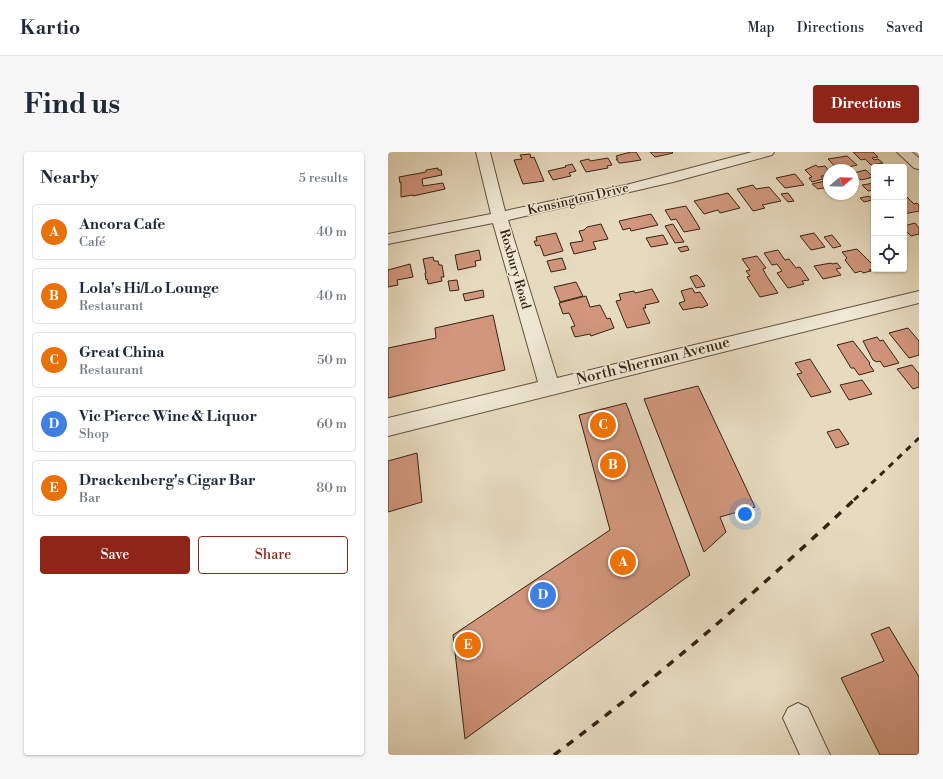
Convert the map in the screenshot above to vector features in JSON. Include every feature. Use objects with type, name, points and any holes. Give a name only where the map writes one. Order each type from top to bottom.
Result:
[{"type":"street","name":"Roxbury Road","points":[[483,152],[499,217],[549,386]]},
{"type":"street","name":"Kensington Drive","points":[[388,239],[499,217],[696,172],[767,152]]},
{"type":"street","points":[[904,152],[919,165]]},
{"type":"street","name":"North Sherman Avenue","points":[[388,427],[549,386],[919,296]]},
{"type":"street","points":[[798,718],[815,755]]},
{"type":"building","points":[[636,152],[641,160],[619,163],[616,159],[618,159],[616,156]]},
{"type":"building","points":[[650,152],[672,152],[673,153],[655,157]]},
{"type":"building","points":[[853,152],[873,152],[878,157],[872,158],[874,160],[878,159],[883,163],[871,165],[865,159],[861,160]]},
{"type":"building","points":[[530,154],[531,158],[534,157],[544,181],[523,184],[514,160],[522,159],[520,155]]},
{"type":"building","points":[[847,156],[856,164],[833,164],[828,159]]},
{"type":"building","points":[[608,158],[612,165],[607,166],[608,168],[586,172],[580,161],[589,159],[590,161]]},
{"type":"building","points":[[572,164],[576,171],[569,173],[571,176],[553,180],[548,171],[566,167],[565,166]]},
{"type":"building","points":[[816,165],[818,167],[823,166],[823,176],[821,176],[823,179],[812,182],[809,178],[812,177],[805,170]]},
{"type":"building","points":[[438,168],[438,170],[441,170],[442,175],[422,179],[423,186],[443,183],[445,189],[401,197],[401,182],[400,183],[399,177]]},
{"type":"building","points":[[866,170],[871,175],[871,178],[861,180],[859,178],[859,172]]},
{"type":"building","points":[[795,174],[804,185],[785,188],[776,178]]},
{"type":"building","points":[[823,181],[823,188],[818,189],[812,184]]},
{"type":"building","points":[[871,184],[871,190],[868,191],[862,185]]},
{"type":"building","points":[[753,185],[756,189],[769,187],[781,201],[762,205],[765,208],[753,211],[737,189]]},
{"type":"building","points":[[728,193],[740,208],[720,213],[718,210],[704,214],[694,201]]},
{"type":"building","points":[[788,193],[794,201],[788,202],[781,194]]},
{"type":"building","points":[[869,196],[871,200],[864,202],[860,198]]},
{"type":"building","points":[[907,197],[914,204],[917,203],[919,205],[919,211],[907,213]]},
{"type":"building","points":[[686,206],[700,229],[684,232],[676,219],[671,220],[665,210]]},
{"type":"building","points":[[651,214],[658,225],[631,231],[630,228],[623,230],[619,221]]},
{"type":"building","points":[[915,223],[919,228],[919,234],[911,236],[907,232],[907,225]]},
{"type":"building","points":[[601,224],[608,239],[593,242],[596,249],[574,254],[570,243],[583,241],[579,231],[584,230],[587,227]]},
{"type":"building","points":[[673,224],[684,242],[675,243],[665,226]]},
{"type":"building","points":[[556,233],[563,251],[544,256],[540,245],[536,246],[534,241],[537,241],[536,237]]},
{"type":"building","points":[[814,233],[825,247],[811,250],[800,236]]},
{"type":"building","points":[[663,235],[668,244],[651,247],[646,238]]},
{"type":"building","points":[[832,235],[841,246],[833,248],[824,237]]},
{"type":"building","points":[[687,246],[689,250],[681,252],[678,248]]},
{"type":"building","points":[[857,249],[871,263],[871,270],[869,270],[871,271],[863,273],[861,271],[855,273],[845,260],[847,258],[842,252]]},
{"type":"building","points":[[479,250],[481,260],[475,261],[476,266],[458,270],[455,255]]},
{"type":"building","points":[[778,250],[785,260],[789,259],[796,268],[800,267],[809,280],[802,281],[804,284],[788,288],[777,273],[782,271],[777,264],[772,265],[764,253]]},
{"type":"building","points":[[757,256],[766,268],[763,269],[778,293],[760,297],[747,277],[750,276],[746,271],[750,270],[742,259]]},
{"type":"building","points":[[433,257],[434,261],[438,261],[439,265],[442,265],[444,277],[441,277],[442,281],[428,284],[423,259]]},
{"type":"building","points":[[562,258],[566,269],[551,272],[547,261]]},
{"type":"building","points":[[837,263],[841,268],[836,269],[841,275],[823,279],[814,266]]},
{"type":"building","points":[[410,264],[413,277],[397,280],[398,285],[388,287],[388,270]]},
{"type":"building","points":[[697,275],[705,286],[696,288],[690,277]]},
{"type":"building","points":[[457,280],[459,290],[450,291],[448,281]]},
{"type":"building","points":[[576,282],[583,296],[560,302],[554,287]]},
{"type":"building","points":[[692,288],[695,293],[700,292],[708,305],[701,308],[683,310],[679,303],[685,301],[681,291]]},
{"type":"building","points":[[652,289],[659,302],[645,305],[646,308],[643,308],[650,323],[627,328],[616,301],[621,300],[619,294],[634,291],[635,293]]},
{"type":"building","points":[[483,290],[484,297],[465,301],[463,294]]},
{"type":"building","points":[[586,296],[590,307],[600,305],[607,319],[610,318],[614,328],[591,336],[590,334],[575,337],[571,327],[575,326],[569,313],[563,314],[559,303]]},
{"type":"building","points":[[493,315],[505,370],[388,398],[388,348],[436,338],[435,328]]},
{"type":"building","points":[[908,328],[919,341],[919,355],[909,358],[889,333]]},
{"type":"building","points":[[877,337],[880,341],[883,340],[899,363],[884,367],[880,361],[877,362],[873,360],[863,341]]},
{"type":"building","points":[[853,341],[870,363],[869,364],[874,371],[859,375],[854,368],[851,368],[837,345]]},
{"type":"building","points":[[810,359],[831,392],[811,397],[797,374],[802,373],[795,363]]},
{"type":"building","points":[[912,365],[919,374],[919,387],[913,389],[897,369]]},
{"type":"building","points":[[862,380],[872,394],[849,400],[840,385]]},
{"type":"building","points":[[698,386],[755,507],[720,517],[726,532],[704,552],[644,399]]},
{"type":"building","points":[[626,403],[690,575],[465,739],[453,635],[610,530],[579,415]]},
{"type":"building","points":[[839,429],[849,444],[836,448],[827,432]]},
{"type":"building","points":[[417,453],[422,502],[388,512],[388,461]]},
{"type":"building","points":[[889,627],[919,677],[919,755],[880,755],[841,678],[884,661],[871,634]]},
{"type":"railway","points":[[854,500],[919,438]]},
{"type":"railway","points":[[554,755],[708,632],[855,499]]},
{"type":"place","name":"Great China","points":[[603,425]]},
{"type":"place","name":"Lola's Hi/Lo Lounge","points":[[613,465]]},
{"type":"place","name":"Ancora Cafe","points":[[623,562]]},
{"type":"place","name":"Vic Pierce Wine & Liquor","points":[[543,595]]},
{"type":"place","name":"Drackenberg's Cigar Bar","points":[[468,645]]}]
